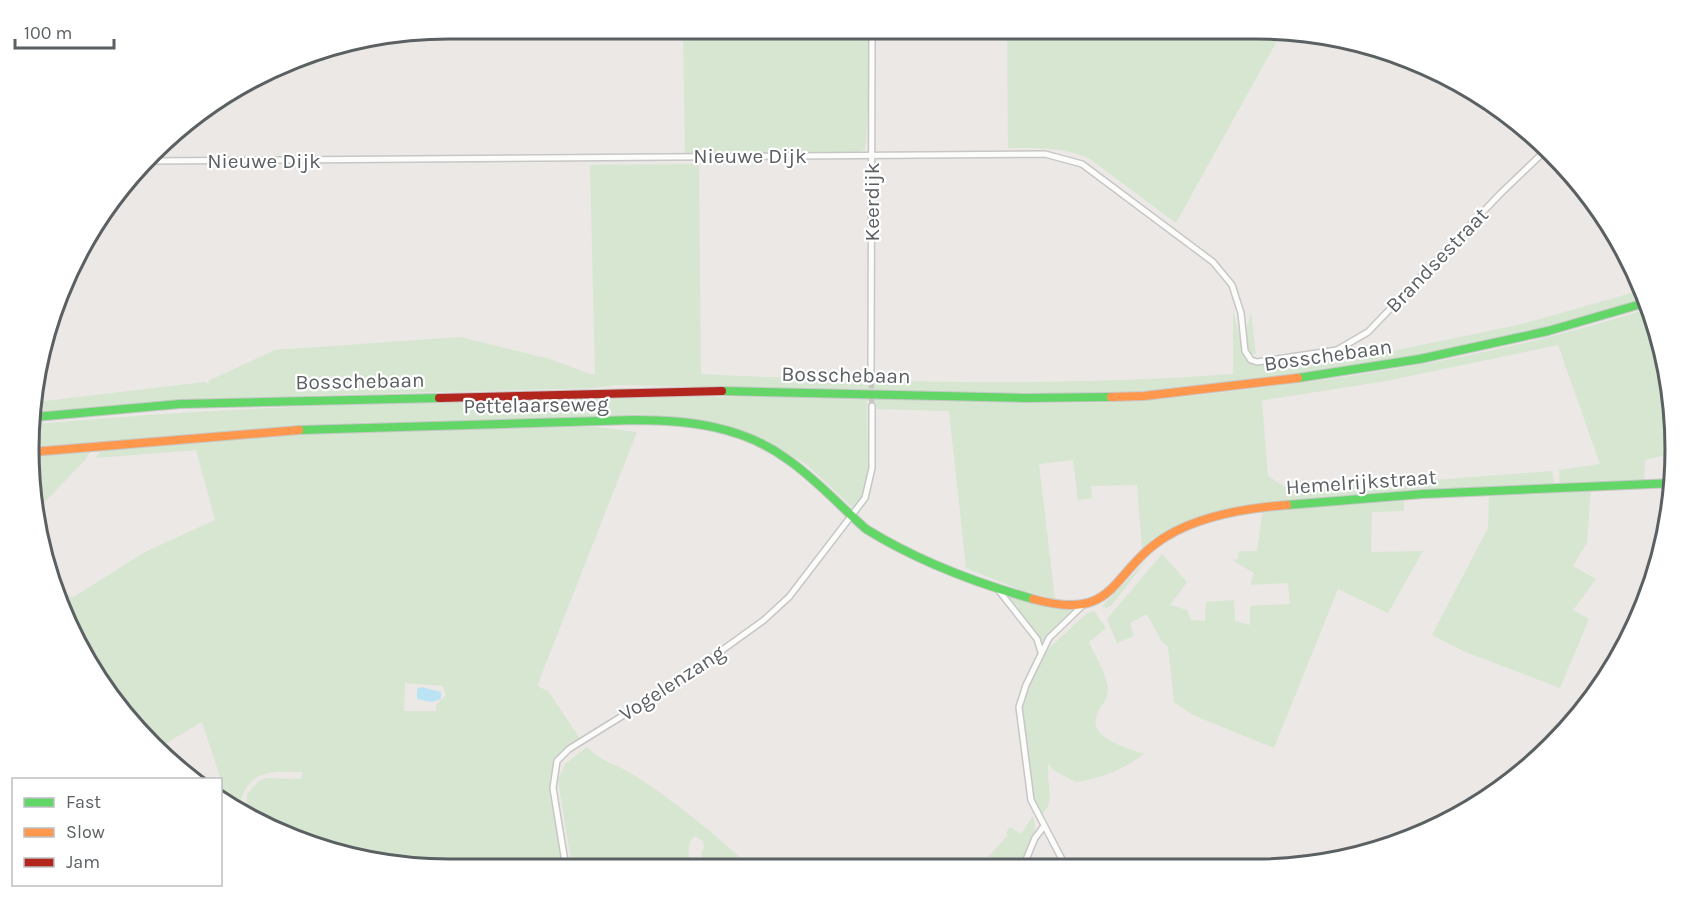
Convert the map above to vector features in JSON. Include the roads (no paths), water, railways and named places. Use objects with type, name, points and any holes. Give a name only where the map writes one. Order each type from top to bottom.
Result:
[{"type":"street","name":"Keerdijk","points":[[871,375],[872,39]]},
{"type":"street","name":"Nieuwe Dijk","points":[[157,161],[1045,154],[1082,164],[1140,204],[1223,272],[1238,300],[1247,356]]},
{"type":"street","name":"Brandsestraat","points":[[1247,356],[1257,362],[1336,350],[1353,343],[1368,332],[1501,193],[1541,155]]},
{"type":"street","name":"Bosschebaan","points":[[41,416],[180,404],[729,391],[1024,398],[1144,396],[1258,384],[1420,359],[1548,332],[1639,305]]},
{"type":"street","points":[[852,516],[865,498],[870,483],[872,406]]},
{"type":"street","name":"Pettelaarseweg","points":[[39,451],[96,444],[333,429],[485,423],[681,422],[728,429],[767,445],[803,469],[852,516],[888,543],[994,585],[1052,604],[1082,606]]},
{"type":"street","name":"Hemelrijkstraat","points":[[1082,606],[1104,596],[1166,536],[1237,512],[1261,507],[1423,494],[1663,483]]},
{"type":"street","name":"Vogelenzang","points":[[565,859],[553,788],[557,761],[569,749],[684,677],[764,620],[789,597],[852,516]]},
{"type":"street","name":"Pettelaarseweg","points":[[994,585],[1037,639],[1041,652]]},
{"type":"street","points":[[1062,859],[1031,800],[1019,714],[1022,695],[1049,638],[1082,606]]},
{"type":"street","points":[[1026,859],[1035,838],[1044,826]]},
{"type":"water","points":[[421,687],[441,692],[441,699],[432,702],[417,699],[417,689]]},
{"type":"tunnel","points":[[871,376],[872,406]]}]
